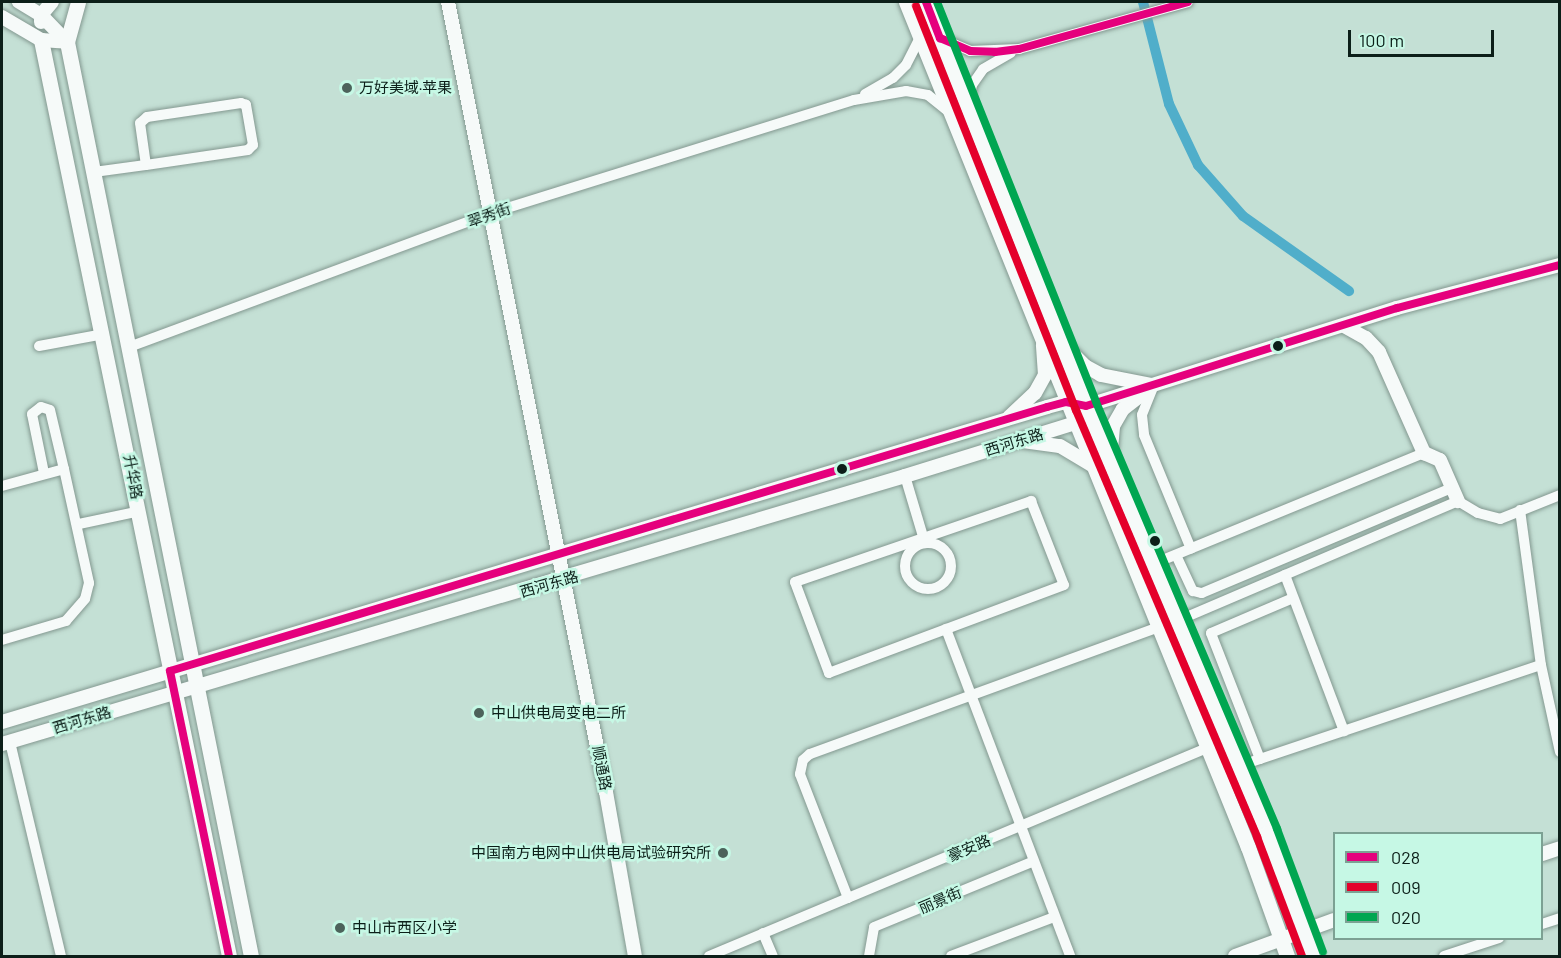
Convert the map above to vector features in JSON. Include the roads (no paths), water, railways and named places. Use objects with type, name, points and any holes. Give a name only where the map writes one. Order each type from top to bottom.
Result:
[{"type":"main road","name":"升华路","points":[[78,2],[67,42],[251,957]]},
{"type":"main road","points":[[906,2],[1207,748],[1287,957]]},
{"type":"main road","points":[[926,2],[1086,406],[1239,766],[1312,957]]},
{"type":"main road","name":"升华路","points":[[42,40],[104,334],[229,957]]},
{"type":"street","points":[[19,2],[41,15],[67,42]]},
{"type":"street","points":[[41,15],[52,2]]},
{"type":"street","name":"顺通路","points":[[448,2],[559,552],[635,957]]},
{"type":"street","points":[[940,38],[970,51],[1019,49],[1188,2]]},
{"type":"street","name":"升华路","points":[[41,15],[42,40]]},
{"type":"street","points":[[2,17],[42,40],[67,42]]},
{"type":"street","points":[[854,100],[894,78],[906,65],[920,37]]},
{"type":"street","points":[[968,108],[972,85],[983,69],[1019,49]]},
{"type":"street","points":[[854,100],[906,91],[928,95],[951,113]]},
{"type":"street","name":"翠秀街","points":[[129,347],[491,213],[854,100]]},
{"type":"street","points":[[94,172],[146,165],[248,150],[253,146],[246,105],[241,103],[147,117],[140,123],[146,165]]},
{"type":"street","name":"西河东路","points":[[2,722],[559,552],[1006,419],[1066,402],[1086,406],[1397,308],[1560,265]]},
{"type":"street","points":[[1344,326],[1366,338],[1379,352],[1424,453],[1440,460],[1455,495],[1478,513],[1500,519],[1560,495]]},
{"type":"street","points":[[39,346],[104,334]]},
{"type":"street","points":[[1059,339],[1085,366],[1101,375],[1154,385]]},
{"type":"street","points":[[1006,419],[1035,393],[1044,375],[1042,343]]},
{"type":"street","points":[[1110,461],[1113,426],[1123,409],[1154,385]]},
{"type":"street","points":[[1154,385],[1142,415],[1144,435],[1191,549]]},
{"type":"street","points":[[1075,423],[1086,406]]},
{"type":"street","points":[[2,640],[66,621],[85,599],[89,583],[79,524],[50,410],[41,407],[32,414],[44,473]]},
{"type":"street","name":"西河东路","points":[[6,743],[564,579],[1075,423]]},
{"type":"street","points":[[1018,440],[1060,446],[1092,465]]},
{"type":"street","points":[[1154,564],[1424,453]]},
{"type":"street","points":[[2,486],[64,469]]},
{"type":"street","points":[[905,476],[924,540]]},
{"type":"street","points":[[1176,555],[1193,591],[1202,593],[1455,495]]},
{"type":"street","points":[[1178,621],[1285,575],[1455,495]]},
{"type":"street","points":[[1031,501],[1064,585],[946,629],[829,673],[795,582],[924,540],[1031,501]]},
{"type":"street","points":[[1520,510],[1541,665],[1560,752]]},
{"type":"street","points":[[79,524],[140,511]]},
{"type":"street","points":[[924,540],[939,545],[950,556],[951,572],[935,588],[919,587],[905,570],[907,555],[924,540]]},
{"type":"street","points":[[1285,575],[1344,731]]},
{"type":"street","points":[[1260,759],[1210,633],[1293,598]]},
{"type":"street","points":[[848,898],[800,774],[803,760],[810,754],[970,698],[1158,627]]},
{"type":"street","points":[[946,629],[1018,827],[1070,957]]},
{"type":"street","points":[[1239,766],[1541,665]]},
{"type":"street","points":[[6,743],[61,957]]},
{"type":"street","name":"豪安路","points":[[709,957],[1207,748],[1230,744]]},
{"type":"street","points":[[1543,854],[1560,848]]},
{"type":"street","name":"丽景街","points":[[869,956],[874,927],[1032,862]]},
{"type":"street","points":[[951,957],[1054,917]]},
{"type":"street","points":[[1543,924],[1560,918]]},
{"type":"street","points":[[1235,957],[1280,938],[1333,921]]},
{"type":"street","points":[[763,933],[773,957]]},
{"type":"street","points":[[1444,957],[1495,940]]},
{"type":"waterway","points":[[1143,2],[1169,104],[1198,165],[1243,216],[1349,291]]},
{"type":"place","name":"万好美域·苹果","points":[[347,88]]},
{"type":"place","name":"中山供电局变电二所","points":[[479,713]]},
{"type":"place","name":"中国南方电网中山供电局试验研究所","points":[[723,853]]},
{"type":"place","name":"中山市西区小学","points":[[340,928]]}]
